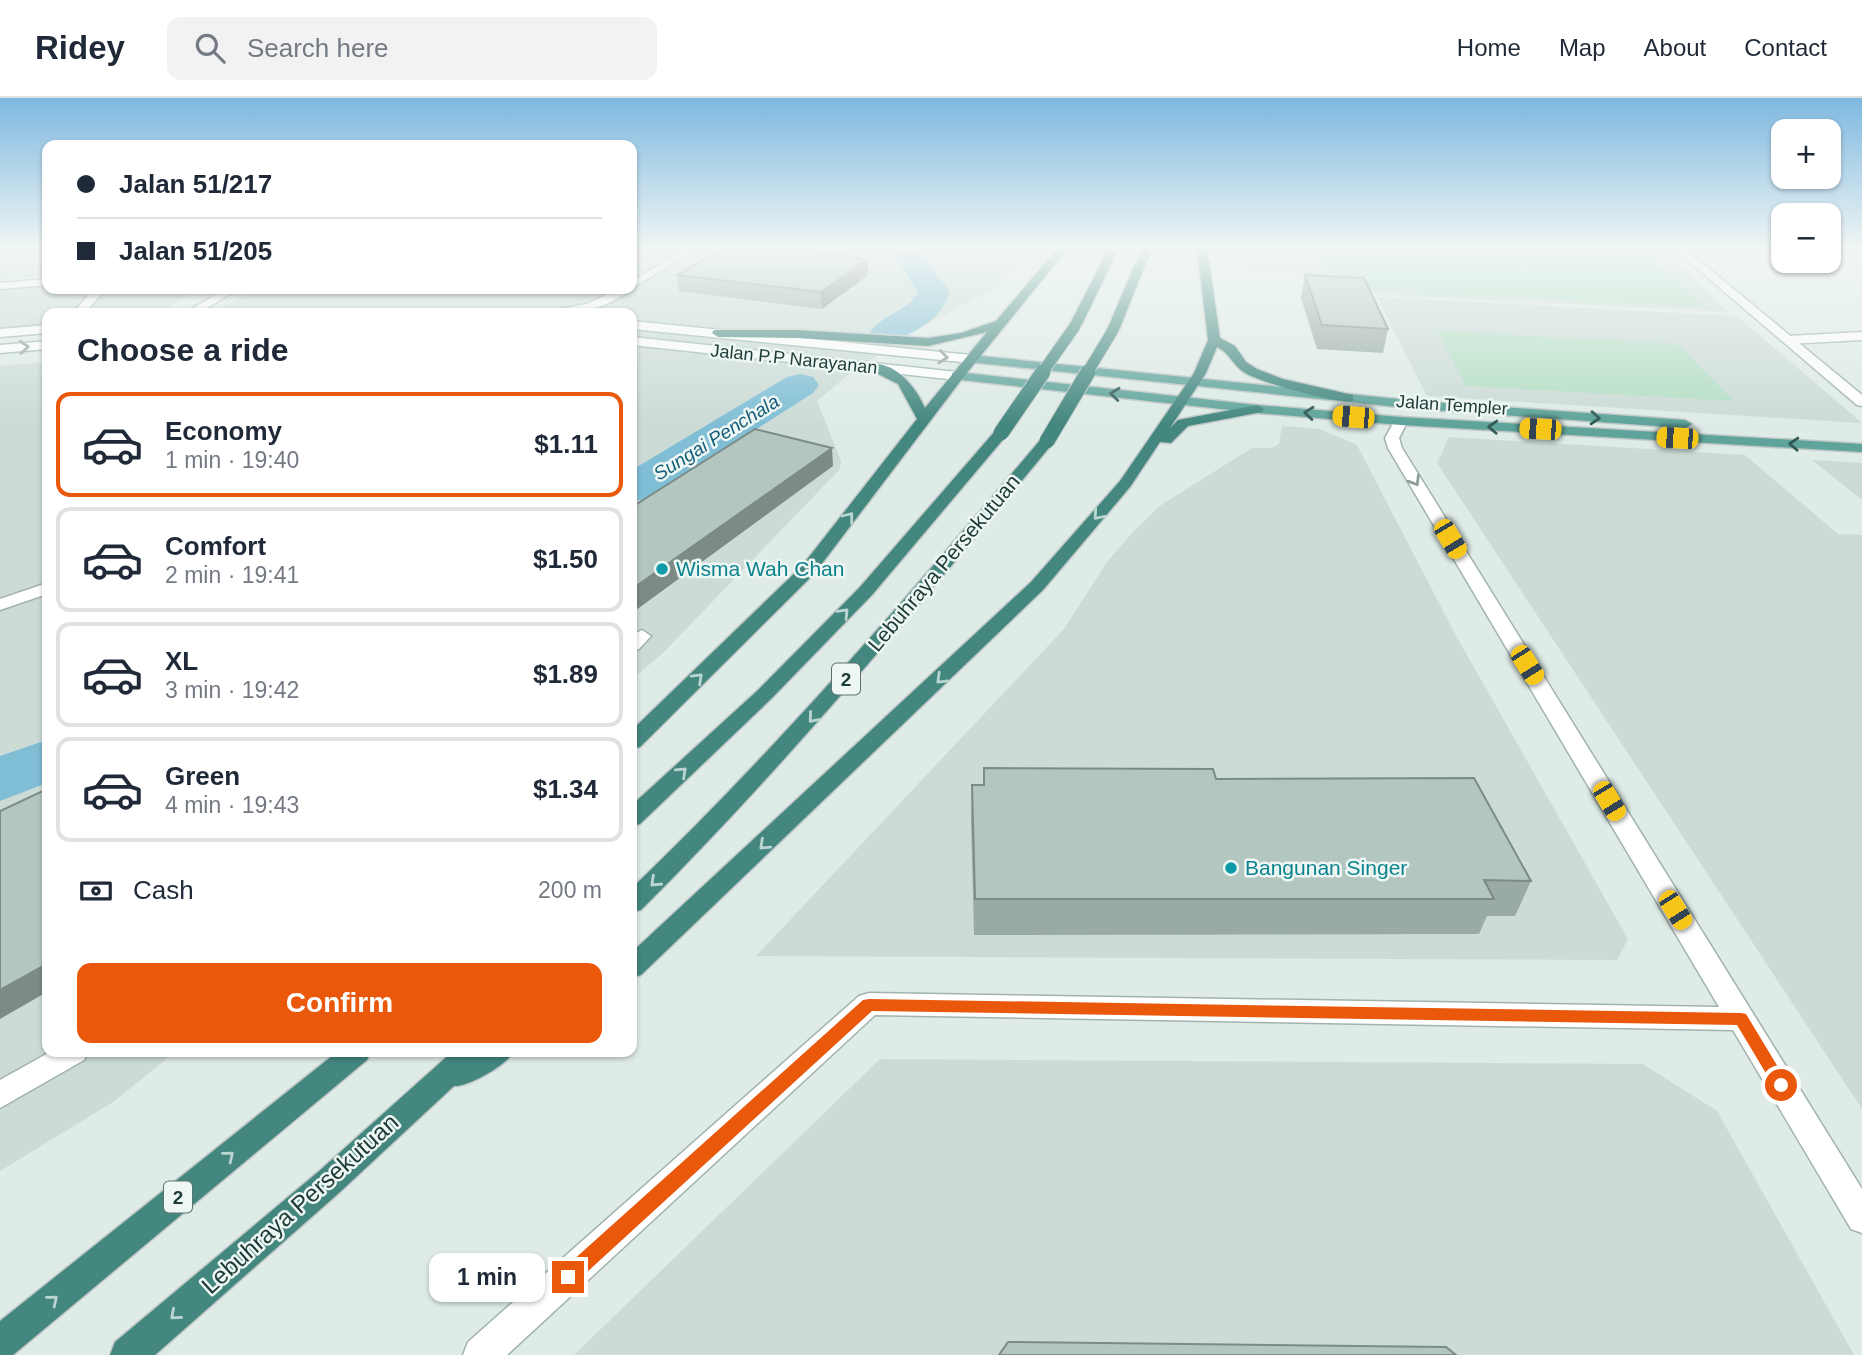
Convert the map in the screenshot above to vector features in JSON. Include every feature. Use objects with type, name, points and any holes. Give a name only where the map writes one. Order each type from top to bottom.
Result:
[{"type":"highway","points":[[637,737],[808,570],[1014,307]]},
{"type":"highway","name":"Lebuhraya Persekutuan","points":[[637,813],[764,695],[866,591],[1000,433],[1075,326],[1085,307]]},
{"type":"highway","name":"Lebuhraya Persekutuan","points":[[637,898],[696,842],[794,739],[911,605],[1047,442],[1113,330],[1123,307]]},
{"type":"highway","points":[[1125,484],[1194,383],[1210,354],[1214,340],[1210,307]]},
{"type":"highway","points":[[718,334],[831,336],[928,342],[963,336],[999,324]]},
{"type":"highway","points":[[1214,340],[1231,349],[1242,365],[1252,372],[1279,382],[1348,398]]},
{"type":"highway","points":[[874,367],[903,381],[912,393],[924,420]]},
{"type":"highway","points":[[637,963],[1037,586],[1125,484],[1183,423],[1257,409]]},
{"type":"highway","name":"2","points":[[0,1343],[351,1057]]},
{"type":"highway","name":"Lebuhraya Persekutuan","points":[[128,1355],[329,1182],[465,1057]]},
{"type":"highway","points":[[428,1091],[490,1057]]},
{"type":"main road","name":"Jalan Templer","points":[[971,359],[1530,414],[1862,435]]},
{"type":"main road","name":"Jalan Templer","points":[[957,376],[1257,409],[1401,421],[1862,448]]},
{"type":"street","points":[[1747,307],[1862,402]]},
{"type":"street","name":"Jalan P.P Narayanan","points":[[637,326],[971,359]]},
{"type":"street","points":[[0,333],[42,329]]},
{"type":"street","points":[[1787,340],[1862,336]]},
{"type":"street","name":"Jalan P.P Narayanan","points":[[637,342],[957,376]]},
{"type":"street","points":[[0,349],[42,345]]},
{"type":"street","points":[[0,361],[42,357]]},
{"type":"street","points":[[1401,421],[1392,438],[1395,448],[1862,1218]]},
{"type":"street","points":[[0,605],[42,590]]},
{"type":"street","points":[[481,1355],[869,1004],[1741,1019]]},
{"type":"street","points":[[0,1095],[65,1057]]},
{"type":"shaded area","points":[[0,307],[170,307],[42,308],[42,330],[0,334]]},
{"type":"shaded area","points":[[960,307],[920,328],[849,374],[817,401],[841,461],[840,469],[662,654],[637,675],[637,308],[222,308]]},
{"type":"shaded area","points":[[1382,307],[1560,307],[1737,316],[1862,423],[1427,396]]},
{"type":"shaded area","points":[[1623,307],[1722,307],[1728,312]]},
{"type":"shaded area","points":[[42,362],[42,1057],[169,1057],[113,1102],[0,1171],[0,366]]},
{"type":"shaded area","points":[[1282,426],[1320,429],[1357,445],[1454,632],[1628,939],[1617,960],[756,956],[1064,629],[1107,562],[1133,532],[1161,505],[1252,448],[1271,448],[1279,444]]},
{"type":"shaded area","points":[[1449,437],[1745,455],[1838,534],[1862,535],[1862,1109],[1437,463]]},
{"type":"shaded area","points":[[1812,460],[1862,463],[1862,500]]},
{"type":"shaded area","points":[[880,1059],[1643,1064],[1717,1111],[1854,1355],[574,1355]]},
{"type":"green space","points":[[1437,331],[1678,344],[1734,401],[1466,386]]},
{"type":"building","points":[[1316,307],[1377,307],[1388,329],[1322,325]]},
{"type":"building","name":"Wisma Wah Chan","points":[[755,429],[832,448],[637,585],[637,504]]},
{"type":"building","name":"Bangunan Singer","points":[[984,768],[1213,769],[1216,779],[1474,778],[1531,881],[1484,880],[1494,899],[975,899],[972,785],[984,785]]},
{"type":"building","points":[[42,791],[42,967],[0,990],[0,811]]},
{"type":"building","points":[[1008,1342],[1446,1347],[1456,1355],[999,1355]]},
{"type":"waterway","name":"Sungai Penchala","points":[[887,332],[926,307]]},
{"type":"waterway","name":"Sungai Penchala","points":[[637,486],[800,385]]},
{"type":"waterway","name":"Sungai Penchala","points":[[0,780],[42,762]]},
{"type":"place","name":"Wisma Wah Chan","points":[[662,569]]},
{"type":"place","name":"Bangunan Singer","points":[[1231,868]]},
{"type":"route","points":[[568,1277],[869,1004],[1741,1019],[1781,1085]]}]
